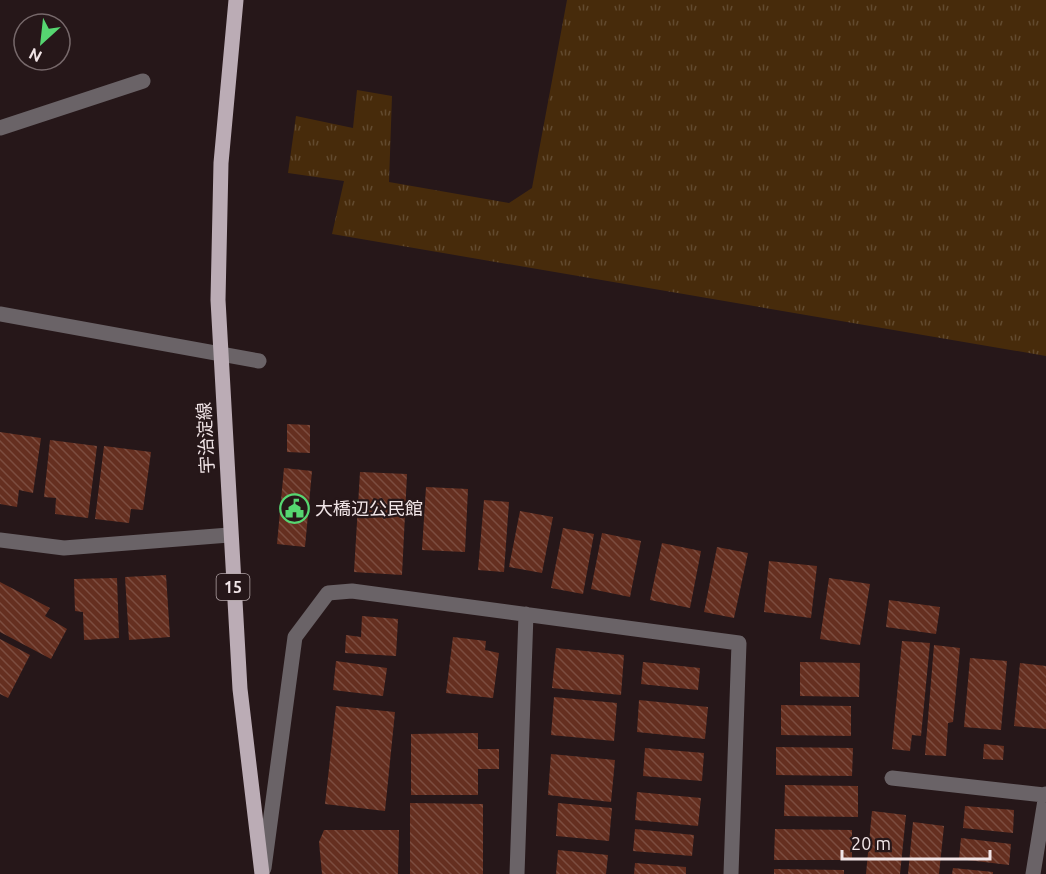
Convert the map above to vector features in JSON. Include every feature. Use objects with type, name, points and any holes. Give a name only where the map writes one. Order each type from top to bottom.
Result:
[{"type":"main road","name":"宇治淀線","points":[[236,0],[221,163],[218,300],[240,689],[262,874]]},
{"type":"street","points":[[0,128],[143,81]]},
{"type":"street","points":[[0,314],[259,361]]},
{"type":"street","points":[[0,540],[64,548],[230,535]]},
{"type":"street","points":[[262,874],[296,637],[328,593],[352,591],[739,643],[731,874]]},
{"type":"street","points":[[517,874],[526,614]]},
{"type":"street","points":[[892,778],[1045,794],[1034,874]]},
{"type":"green space","points":[[567,0],[1046,0],[1046,356],[332,234],[344,181],[288,173],[296,116],[353,128],[357,90],[392,96],[389,182],[509,203],[532,188]]},
{"type":"building","points":[[287,424],[310,425],[310,453],[287,452]]},
{"type":"building","points":[[0,432],[41,438],[33,493],[19,490],[17,507],[0,504]]},
{"type":"building","points":[[50,440],[97,446],[88,518],[55,514],[56,498],[44,497]]},
{"type":"building","points":[[104,446],[151,452],[143,510],[131,509],[129,523],[95,519]]},
{"type":"building","name":"大橋辺公民館","points":[[284,468],[312,471],[305,547],[277,544]]},
{"type":"building","points":[[360,472],[407,474],[402,575],[354,572]]},
{"type":"building","points":[[426,487],[468,489],[465,552],[422,550]]},
{"type":"building","points":[[484,500],[509,502],[504,572],[478,570]]},
{"type":"building","points":[[520,511],[553,517],[542,573],[509,567]]},
{"type":"building","points":[[563,528],[594,534],[583,594],[551,588]]},
{"type":"building","points":[[602,533],[641,541],[630,597],[591,589]]},
{"type":"building","points":[[662,543],[701,551],[690,608],[650,600]]},
{"type":"building","points":[[717,547],[748,553],[734,618],[704,612]]},
{"type":"building","points":[[769,561],[817,566],[811,618],[764,612]]},
{"type":"building","points":[[166,575],[170,637],[129,640],[125,577]]},
{"type":"building","points":[[117,578],[119,638],[84,640],[83,612],[75,611],[74,579]]},
{"type":"building","points":[[829,578],[870,584],[860,645],[820,639]]},
{"type":"building","points":[[0,582],[50,608],[45,616],[67,629],[51,659],[0,632]]},
{"type":"building","points":[[889,600],[940,607],[936,634],[886,627]]},
{"type":"building","points":[[362,616],[398,619],[396,656],[345,653],[346,635],[361,637]]},
{"type":"building","points":[[453,637],[486,641],[485,650],[499,653],[493,698],[446,693]]},
{"type":"building","points":[[0,639],[30,655],[8,698],[0,694]]},
{"type":"building","points":[[902,641],[930,643],[921,736],[912,735],[910,751],[892,749]]},
{"type":"building","points":[[934,645],[960,648],[953,722],[948,723],[946,756],[925,755]]},
{"type":"building","points":[[556,648],[624,655],[621,695],[552,688]]},
{"type":"building","points":[[970,658],[1007,661],[1001,730],[964,727]]},
{"type":"building","points":[[336,661],[387,668],[383,696],[333,690]]},
{"type":"building","points":[[643,662],[700,668],[698,690],[641,684]]},
{"type":"building","points":[[800,662],[860,663],[859,697],[800,696]]},
{"type":"building","points":[[1020,663],[1046,666],[1046,729],[1014,726]]},
{"type":"building","points":[[554,697],[617,703],[614,741],[551,735]]},
{"type":"building","points":[[639,700],[708,707],[705,739],[637,732]]},
{"type":"building","points":[[781,705],[851,706],[851,736],[781,735]]},
{"type":"building","points":[[336,706],[395,712],[385,811],[325,804]]},
{"type":"building","points":[[478,733],[478,749],[499,749],[499,769],[478,769],[478,795],[411,795],[411,734]]},
{"type":"building","points":[[984,744],[1004,746],[1003,760],[983,759]]},
{"type":"building","points":[[776,747],[853,748],[852,776],[776,775]]},
{"type":"building","points":[[645,748],[704,753],[702,781],[643,776]]},
{"type":"building","points":[[551,754],[615,760],[611,802],[548,795]]},
{"type":"building","points":[[785,785],[858,786],[858,817],[784,816]]},
{"type":"building","points":[[637,792],[701,798],[698,826],[635,820]]},
{"type":"building","points":[[410,803],[483,804],[483,874],[410,874]]},
{"type":"building","points":[[558,803],[612,808],[609,841],[556,836]]},
{"type":"building","points":[[965,806],[1014,810],[1013,833],[963,828]]},
{"type":"building","points":[[872,811],[906,815],[900,874],[866,874]]},
{"type":"building","points":[[913,822],[944,826],[939,874],[908,874]]},
{"type":"building","points":[[635,829],[694,835],[692,856],[633,851]]},
{"type":"building","points":[[775,829],[852,830],[852,860],[774,860]]},
{"type":"building","points":[[324,830],[399,830],[398,874],[322,874],[319,842]]},
{"type":"building","points":[[961,838],[1011,844],[1009,865],[959,859]]},
{"type":"building","points":[[558,850],[608,855],[606,874],[556,874]]},
{"type":"building","points":[[635,863],[686,867],[686,874],[634,874]]},
{"type":"building","points":[[953,868],[993,872],[993,874],[952,874]]},
{"type":"building","points":[[774,869],[844,870],[844,874],[774,874]]},
{"type":"place","name":"大橋辺公民館","points":[[294,508]]}]
